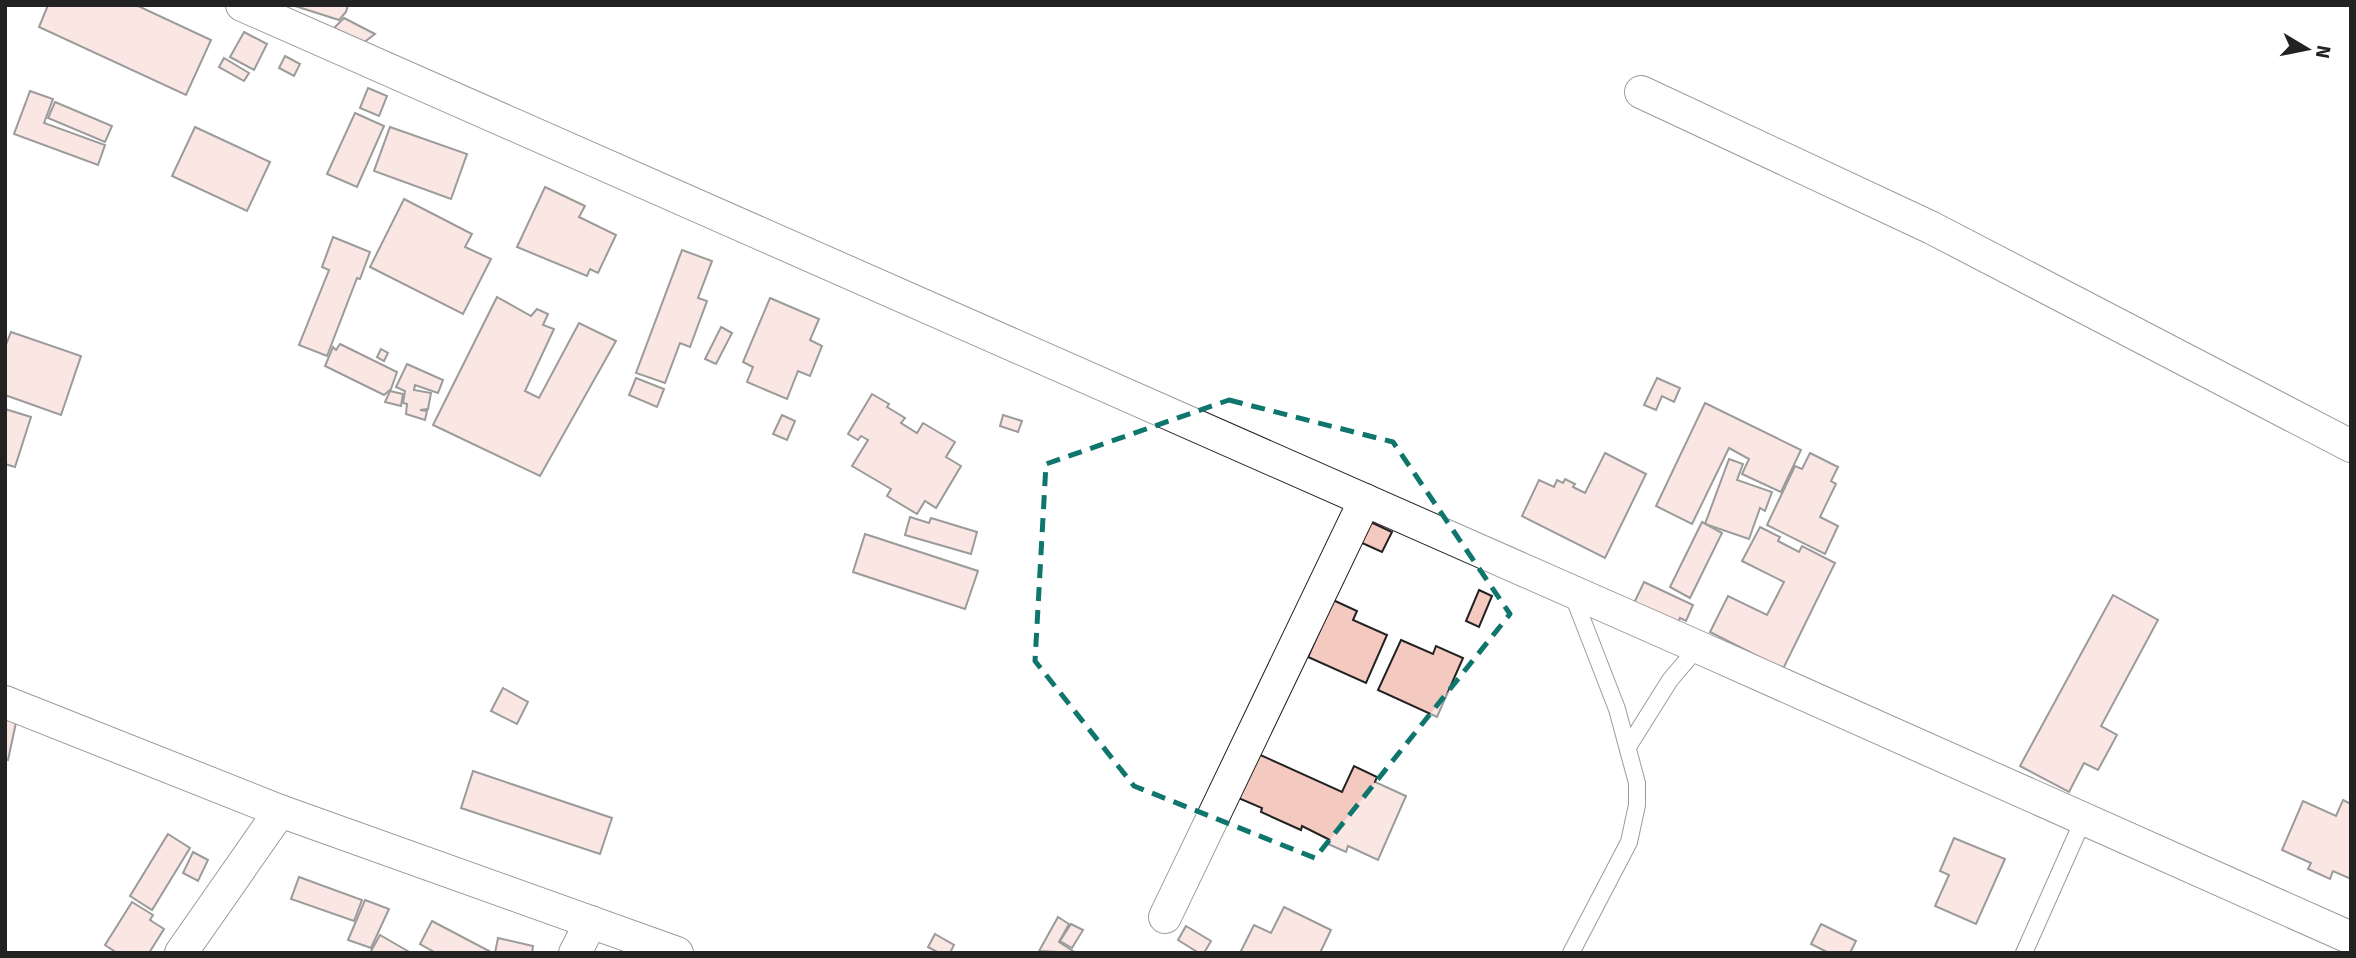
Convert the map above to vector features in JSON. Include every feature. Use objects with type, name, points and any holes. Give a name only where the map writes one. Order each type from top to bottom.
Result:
[{"type":"street","points":[[242,5],[1572,591],[2351,938]]},
{"type":"street","points":[[1641,92],[1932,228],[2351,446]]},
{"type":"street","points":[[1165,917],[1364,500]]},
{"type":"street","points":[[5,702],[279,811],[677,953]]},
{"type":"street","points":[[181,953],[279,811]]},
{"type":"street","points":[[575,953],[591,922]]},
{"type":"lane","points":[[1571,953],[1629,842],[1637,805],[1637,783],[1628,747],[1607,680],[1572,591]]},
{"type":"lane","points":[[1628,747],[1670,680],[1698,647]]},
{"type":"lane","points":[[2024,953],[2084,818]]},
{"type":"highlighted area","points":[[1229,400],[1393,442],[1510,614],[1315,858],[1134,786],[1035,661],[1046,464]]},
{"type":"building","points":[[48,5],[136,5],[211,40],[186,95],[39,27]]},
{"type":"building","points":[[292,5],[348,5],[339,20]]},
{"type":"building","points":[[344,18],[375,34],[363,43],[334,28]]},
{"type":"building","points":[[244,32],[267,44],[254,70],[230,57]]},
{"type":"building","points":[[285,56],[300,64],[294,76],[279,68]]},
{"type":"building","points":[[224,58],[249,73],[244,81],[219,67]]},
{"type":"building","points":[[368,88],[387,96],[379,116],[360,108]]},
{"type":"building","points":[[30,91],[53,99],[44,123],[105,145],[98,165],[14,134]]},
{"type":"building","points":[[55,102],[112,126],[105,142],[48,118]]},
{"type":"building","points":[[355,113],[384,126],[357,187],[327,174]]},
{"type":"building","points":[[195,127],[270,162],[247,211],[172,176]]},
{"type":"building","points":[[390,127],[467,154],[451,199],[374,171]]},
{"type":"building","points":[[545,187],[585,206],[579,217],[616,235],[598,273],[590,269],[587,276],[517,247]]},
{"type":"building","points":[[404,199],[472,234],[465,247],[491,259],[463,314],[370,267]]},
{"type":"building","points":[[333,237],[370,252],[327,356],[299,345],[329,270],[322,267]]},
{"type":"building","points":[[682,250],[712,261],[698,298],[707,301],[690,347],[680,343],[665,383],[636,373]]},
{"type":"building","points":[[497,297],[531,316],[537,309],[548,314],[543,325],[554,329],[525,391],[539,398],[579,323],[616,341],[540,476],[433,425]]},
{"type":"building","points":[[770,298],[819,319],[810,340],[822,346],[810,376],[798,371],[787,399],[747,382],[753,367],[743,362]]},
{"type":"building","points":[[721,327],[732,333],[716,364],[705,359]]},
{"type":"building","points":[[11,332],[81,356],[61,415],[5,395],[5,347]]},
{"type":"building","points":[[340,344],[397,372],[391,389],[384,395],[325,366],[333,347],[336,350]]},
{"type":"building","points":[[381,349],[388,353],[384,361],[377,357]]},
{"type":"building","points":[[407,364],[443,380],[438,393],[415,385],[414,390],[431,393],[428,409],[420,410],[427,411],[425,420],[406,414],[407,404],[403,403],[405,391],[396,387]]},
{"type":"building","points":[[636,378],[664,389],[657,407],[629,395]]},
{"type":"building","points":[[1657,378],[1680,388],[1674,402],[1662,396],[1656,410],[1644,405]]},
{"type":"building","points":[[390,391],[403,394],[401,406],[385,402]]},
{"type":"building","points":[[872,394],[889,404],[887,407],[905,418],[901,423],[917,433],[923,423],[955,442],[946,457],[961,466],[936,508],[925,501],[917,514],[887,496],[891,489],[852,466],[868,440],[861,436],[858,440],[848,434]]},
{"type":"building","points":[[1705,403],[1801,450],[1781,492],[1742,474],[1749,459],[1729,448],[1692,524],[1656,506]]},
{"type":"building","points":[[5,409],[31,417],[15,467],[5,464]]},
{"type":"building","points":[[782,415],[795,421],[787,440],[773,434]]},
{"type":"building","points":[[1003,415],[1022,421],[1018,432],[1000,426]]},
{"type":"building","points":[[1605,453],[1646,474],[1605,558],[1522,516],[1539,480],[1554,487],[1557,480],[1563,483],[1565,479],[1585,493]]},
{"type":"building","points":[[1810,453],[1838,467],[1831,481],[1836,484],[1820,517],[1838,526],[1825,554],[1767,525],[1795,466],[1802,469]]},
{"type":"building","points":[[1729,459],[1743,464],[1737,480],[1772,492],[1765,511],[1760,508],[1749,539],[1705,524]]},
{"type":"building","points":[[910,517],[929,523],[931,518],[977,532],[971,554],[905,535]]},
{"type":"building","points":[[1362,518],[1392,532],[1382,552],[1351,538]]},
{"type":"building","points":[[1702,522],[1722,533],[1690,598],[1670,587]]},
{"type":"building","points":[[1760,527],[1780,537],[1778,541],[1799,552],[1802,546],[1835,563],[1783,669],[1710,632],[1728,596],[1767,615],[1784,582],[1742,561]]},
{"type":"building","points":[[865,534],[978,571],[965,609],[853,572]]},
{"type":"building","points":[[1644,582],[1693,605],[1686,621],[1680,618],[1678,623],[1634,603]]},
{"type":"building","points":[[1479,590],[1492,596],[1479,627],[1466,621]]},
{"type":"building","points":[[2113,595],[2158,620],[2101,726],[2117,735],[2098,770],[2084,763],[2069,792],[2020,766]]},
{"type":"building","points":[[1333,600],[1357,611],[1353,620],[1387,635],[1366,683],[1308,657]]},
{"type":"building","points":[[1401,640],[1433,654],[1436,646],[1463,658],[1437,717],[1378,690]]},
{"type":"building","points":[[503,688],[528,702],[517,724],[491,711]]},
{"type":"building","points":[[5,715],[17,718],[8,760],[5,759]]},
{"type":"building","points":[[1256,753],[1342,792],[1354,766],[1377,777],[1375,782],[1406,796],[1378,860],[1348,846],[1346,852],[1328,844],[1330,840],[1302,826],[1301,830],[1236,797]]},
{"type":"building","points":[[473,771],[612,818],[600,854],[461,808]]},
{"type":"building","points":[[2343,800],[2351,804],[2351,879],[2333,871],[2330,879],[2308,869],[2311,863],[2282,850],[2303,801],[2336,816]]},
{"type":"building","points":[[168,834],[190,848],[152,910],[130,896]]},
{"type":"building","points":[[1954,838],[2005,859],[1976,924],[1935,906],[1949,875],[1940,871]]},
{"type":"building","points":[[193,852],[208,860],[198,881],[183,873]]},
{"type":"building","points":[[299,877],[362,900],[354,921],[291,899]]},
{"type":"building","points":[[365,900],[389,909],[371,948],[348,940]]},
{"type":"building","points":[[132,902],[153,915],[150,920],[164,929],[149,953],[117,953],[105,945]]},
{"type":"building","points":[[1284,907],[1331,930],[1320,953],[1240,953],[1254,925],[1271,933]]},
{"type":"building","points":[[1058,917],[1069,924],[1059,942],[1076,953],[1039,951]]},
{"type":"building","points":[[432,921],[491,952],[436,953],[420,944]]},
{"type":"building","points":[[1071,924],[1083,930],[1072,948],[1060,941]]},
{"type":"building","points":[[1821,924],[1856,941],[1850,953],[1829,953],[1811,944]]},
{"type":"building","points":[[1186,926],[1211,941],[1204,953],[1199,953],[1178,940]]},
{"type":"building","points":[[935,934],[954,945],[950,953],[939,953],[928,947]]},
{"type":"building","points":[[380,935],[411,953],[370,953]]},
{"type":"building","points":[[498,938],[533,946],[532,953],[495,953]]}]
